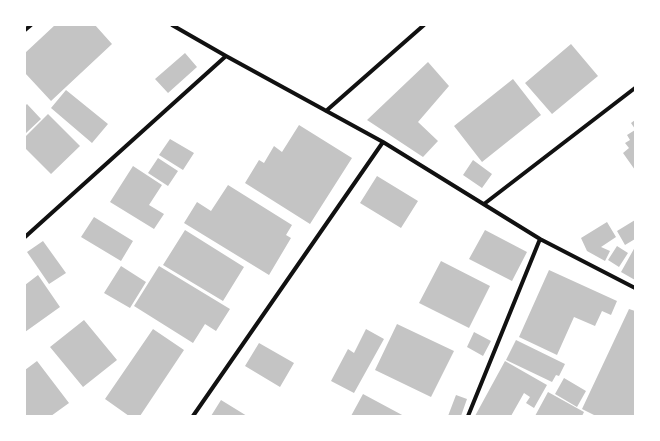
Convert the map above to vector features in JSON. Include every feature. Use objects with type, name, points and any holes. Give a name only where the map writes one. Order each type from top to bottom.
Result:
[{"type":"street","points":[[25,30],[31,25]]},
{"type":"street","points":[[172,25],[383,142],[540,239],[635,288]]},
{"type":"street","points":[[326,111],[424,25]]},
{"type":"street","points":[[25,237],[226,56]]},
{"type":"street","points":[[484,204],[635,88]]},
{"type":"street","points":[[193,416],[383,142]]},
{"type":"street","points":[[468,416],[540,239]]},
{"type":"building","points":[[55,25],[95,25],[112,44],[51,101],[25,73],[25,53]]},
{"type":"building","points":[[571,44],[598,76],[552,114],[525,83]]},
{"type":"building","points":[[185,53],[197,67],[168,93],[155,79]]},
{"type":"building","points":[[428,62],[449,86],[418,122],[438,141],[423,157],[367,120]]},
{"type":"building","points":[[513,79],[541,115],[482,162],[454,126]]},
{"type":"building","points":[[66,90],[108,124],[92,143],[51,108]]},
{"type":"building","points":[[27,104],[41,119],[25,134],[25,106]]},
{"type":"building","points":[[48,114],[80,146],[51,174],[25,148],[25,137]]},
{"type":"building","points":[[635,120],[635,129],[631,123]]},
{"type":"building","points":[[299,125],[352,158],[310,224],[245,183],[259,160],[264,163],[274,146],[282,152]]},
{"type":"building","points":[[635,130],[635,170],[623,153],[629,148],[625,143],[630,140],[627,135]]},
{"type":"building","points":[[170,139],[194,153],[183,170],[159,155]]},
{"type":"building","points":[[158,158],[178,171],[168,186],[148,173]]},
{"type":"building","points":[[473,160],[492,174],[482,188],[463,175]]},
{"type":"building","points":[[133,166],[162,185],[149,205],[164,214],[154,229],[110,202]]},
{"type":"building","points":[[377,176],[418,201],[401,228],[360,203]]},
{"type":"building","points":[[228,185],[292,225],[286,235],[291,238],[269,275],[184,223],[197,202],[211,211]]},
{"type":"building","points":[[94,217],[133,241],[121,261],[81,237]]},
{"type":"building","points":[[635,220],[635,239],[625,245],[617,231]]},
{"type":"building","points":[[607,222],[616,237],[601,247],[610,251],[605,261],[587,251],[581,238]]},
{"type":"building","points":[[185,230],[244,267],[223,301],[163,265]]},
{"type":"building","points":[[485,230],[527,252],[512,281],[469,259]]},
{"type":"building","points":[[43,241],[66,273],[49,284],[27,252]]},
{"type":"building","points":[[617,246],[628,253],[619,267],[608,260]]},
{"type":"building","points":[[635,247],[635,280],[621,272]]},
{"type":"building","points":[[441,261],[490,286],[469,328],[419,303]]},
{"type":"building","points":[[121,266],[146,282],[130,308],[104,293]]},
{"type":"building","points":[[159,266],[230,309],[216,331],[205,324],[193,343],[134,306]]},
{"type":"building","points":[[549,270],[617,301],[611,315],[602,311],[595,326],[574,317],[557,355],[519,337]]},
{"type":"building","points":[[38,275],[60,307],[25,332],[25,285]]},
{"type":"building","points":[[629,309],[635,311],[635,416],[596,416],[582,409]]},
{"type":"building","points":[[84,320],[117,360],[83,387],[50,347]]},
{"type":"building","points":[[397,324],[454,351],[431,397],[375,370]]},
{"type":"building","points":[[153,329],[184,350],[140,416],[129,416],[105,399]]},
{"type":"building","points":[[366,329],[384,339],[354,393],[331,381],[348,349],[354,353]]},
{"type":"building","points":[[474,332],[491,341],[483,356],[467,347]]},
{"type":"building","points":[[516,340],[565,364],[559,376],[556,375],[552,382],[506,360]]},
{"type":"building","points":[[259,343],[294,363],[280,387],[245,366]]},
{"type":"building","points":[[37,361],[69,403],[51,416],[27,416],[25,414],[25,370]]},
{"type":"building","points":[[505,361],[547,385],[534,408],[526,403],[530,397],[524,393],[511,416],[475,416]]},
{"type":"building","points":[[564,378],[586,391],[577,407],[555,394]]},
{"type":"building","points":[[548,392],[584,412],[582,416],[535,416]]},
{"type":"building","points":[[363,394],[404,416],[351,416]]},
{"type":"building","points":[[456,395],[467,399],[461,416],[448,416]]},
{"type":"building","points":[[221,400],[247,416],[211,416]]}]
